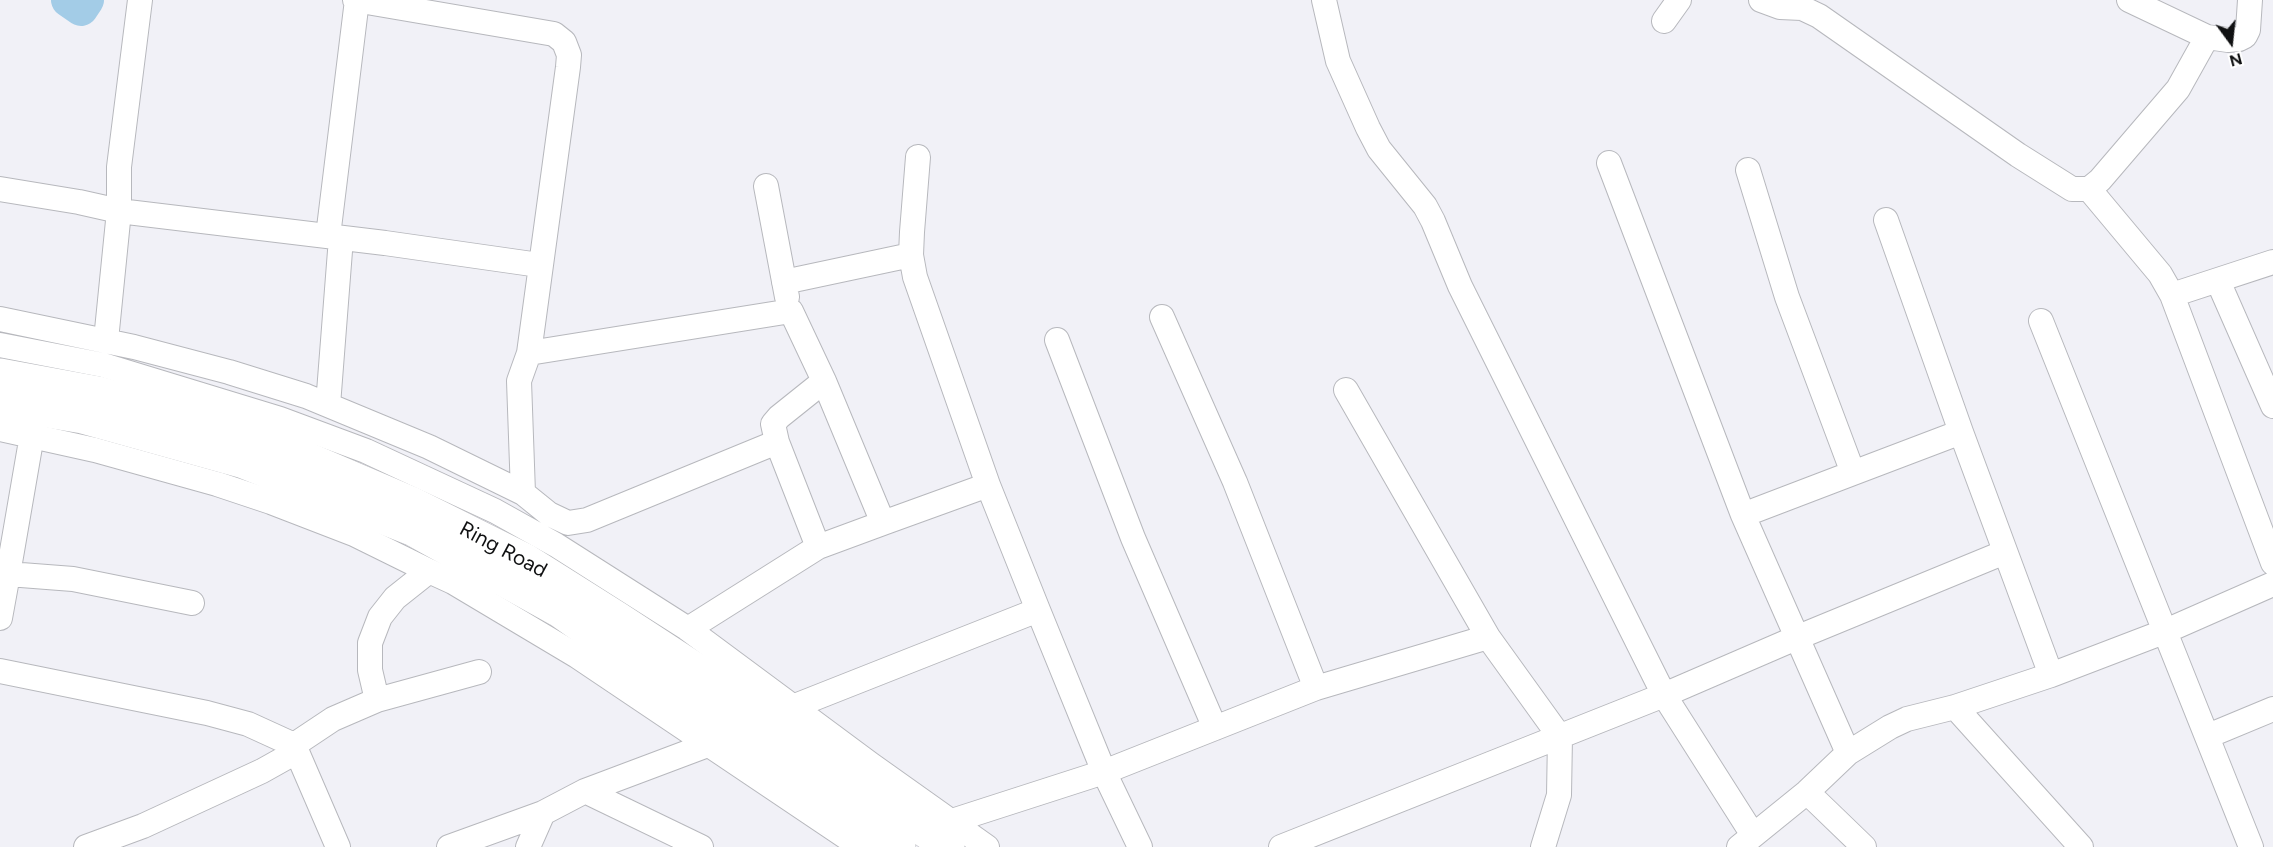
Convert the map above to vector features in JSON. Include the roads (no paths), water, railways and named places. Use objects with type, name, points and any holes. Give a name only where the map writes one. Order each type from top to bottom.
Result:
[{"type":"highway","name":"Ring Road","points":[[0,375],[98,393],[254,436],[413,504],[525,560],[950,834]]},
{"type":"highway","name":"Ring Road","points":[[0,403],[84,417],[241,461],[414,530],[560,611],[763,755],[899,847]]},
{"type":"street","points":[[106,340],[119,211],[119,167],[140,0]]},
{"type":"street","points":[[328,405],[335,237],[356,0],[554,34],[564,42],[568,55],[568,67],[528,353],[519,381],[523,493]]},
{"type":"street","points":[[1324,0],[1338,61],[1368,128],[1379,149],[1425,206],[1433,221],[1460,286],[1664,695],[1746,841],[1807,792],[1848,753],[1907,719],[1955,707],[2051,675],[2166,631],[2273,584]]},
{"type":"street","points":[[1664,21],[1678,0]]},
{"type":"street","points":[[1761,0],[1780,7],[1802,8],[1819,16],[2018,155],[2072,189],[2089,189],[2100,180],[2178,88],[2207,37]]},
{"type":"street","points":[[2129,0],[2207,37],[2228,40],[2245,36],[2248,30],[2250,0]]},
{"type":"street","points":[[918,157],[911,255],[915,277],[988,485],[1104,772],[1140,847]]},
{"type":"street","points":[[1609,163],[1743,515],[1848,753]]},
{"type":"street","points":[[1748,170],[1787,297],[1853,473]]},
{"type":"street","points":[[766,186],[791,310],[824,381],[883,523]]},
{"type":"street","points":[[0,189],[119,211],[539,265]]},
{"type":"street","points":[[2089,189],[2160,274],[2172,295],[2273,563]]},
{"type":"street","points":[[1886,220],[1960,432],[2051,675]]},
{"type":"street","points":[[784,282],[911,255]]},
{"type":"street","points":[[2172,295],[2273,262]]},
{"type":"street","points":[[2218,281],[2273,406]]},
{"type":"street","points":[[528,353],[791,310]]},
{"type":"street","points":[[1162,317],[1235,482],[1316,688]]},
{"type":"street","points":[[0,319],[106,340],[229,372],[328,405],[429,447],[523,493],[549,514],[568,523],[587,520],[777,442]]},
{"type":"street","points":[[2041,321],[2251,847]]},
{"type":"street","points":[[1057,340],[1133,538],[1215,728]]},
{"type":"street","points":[[0,345],[103,365],[280,419],[366,451],[495,511],[556,544],[688,628],[870,764],[950,834],[987,847]]},
{"type":"street","points":[[818,547],[777,442],[773,424],[824,381]]},
{"type":"street","points":[[1346,390],[1488,637],[1560,737],[1559,795],[1543,847]]},
{"type":"street","points":[[0,429],[95,450],[195,478],[271,502],[354,534],[491,604],[577,656],[861,847]]},
{"type":"street","points":[[1743,515],[1960,432]]},
{"type":"street","points":[[0,618],[4,573],[32,435]]},
{"type":"street","points":[[688,628],[818,547],[988,485]]},
{"type":"street","points":[[1281,847],[1664,695],[2005,552]]},
{"type":"street","points":[[377,700],[370,670],[370,643],[380,617],[396,598],[429,571]]},
{"type":"street","points":[[4,573],[73,579],[192,603]]},
{"type":"street","points":[[795,706],[1038,610]]},
{"type":"street","points":[[950,834],[1316,688],[1488,637]]},
{"type":"street","points":[[0,671],[207,713],[248,724],[294,746],[338,847]]},
{"type":"street","points":[[86,847],[143,837],[287,757],[294,746],[333,719],[377,700],[479,672]]},
{"type":"street","points":[[1955,707],[2081,847]]},
{"type":"street","points":[[2208,736],[2273,709]]},
{"type":"street","points":[[448,847],[543,813],[585,791],[710,744]]},
{"type":"street","points":[[585,791],[701,847]]},
{"type":"street","points":[[1807,792],[1864,847]]},
{"type":"street","points":[[528,847],[543,813]]},
{"type":"waterway","points":[[68,0],[81,9],[87,0]]}]
